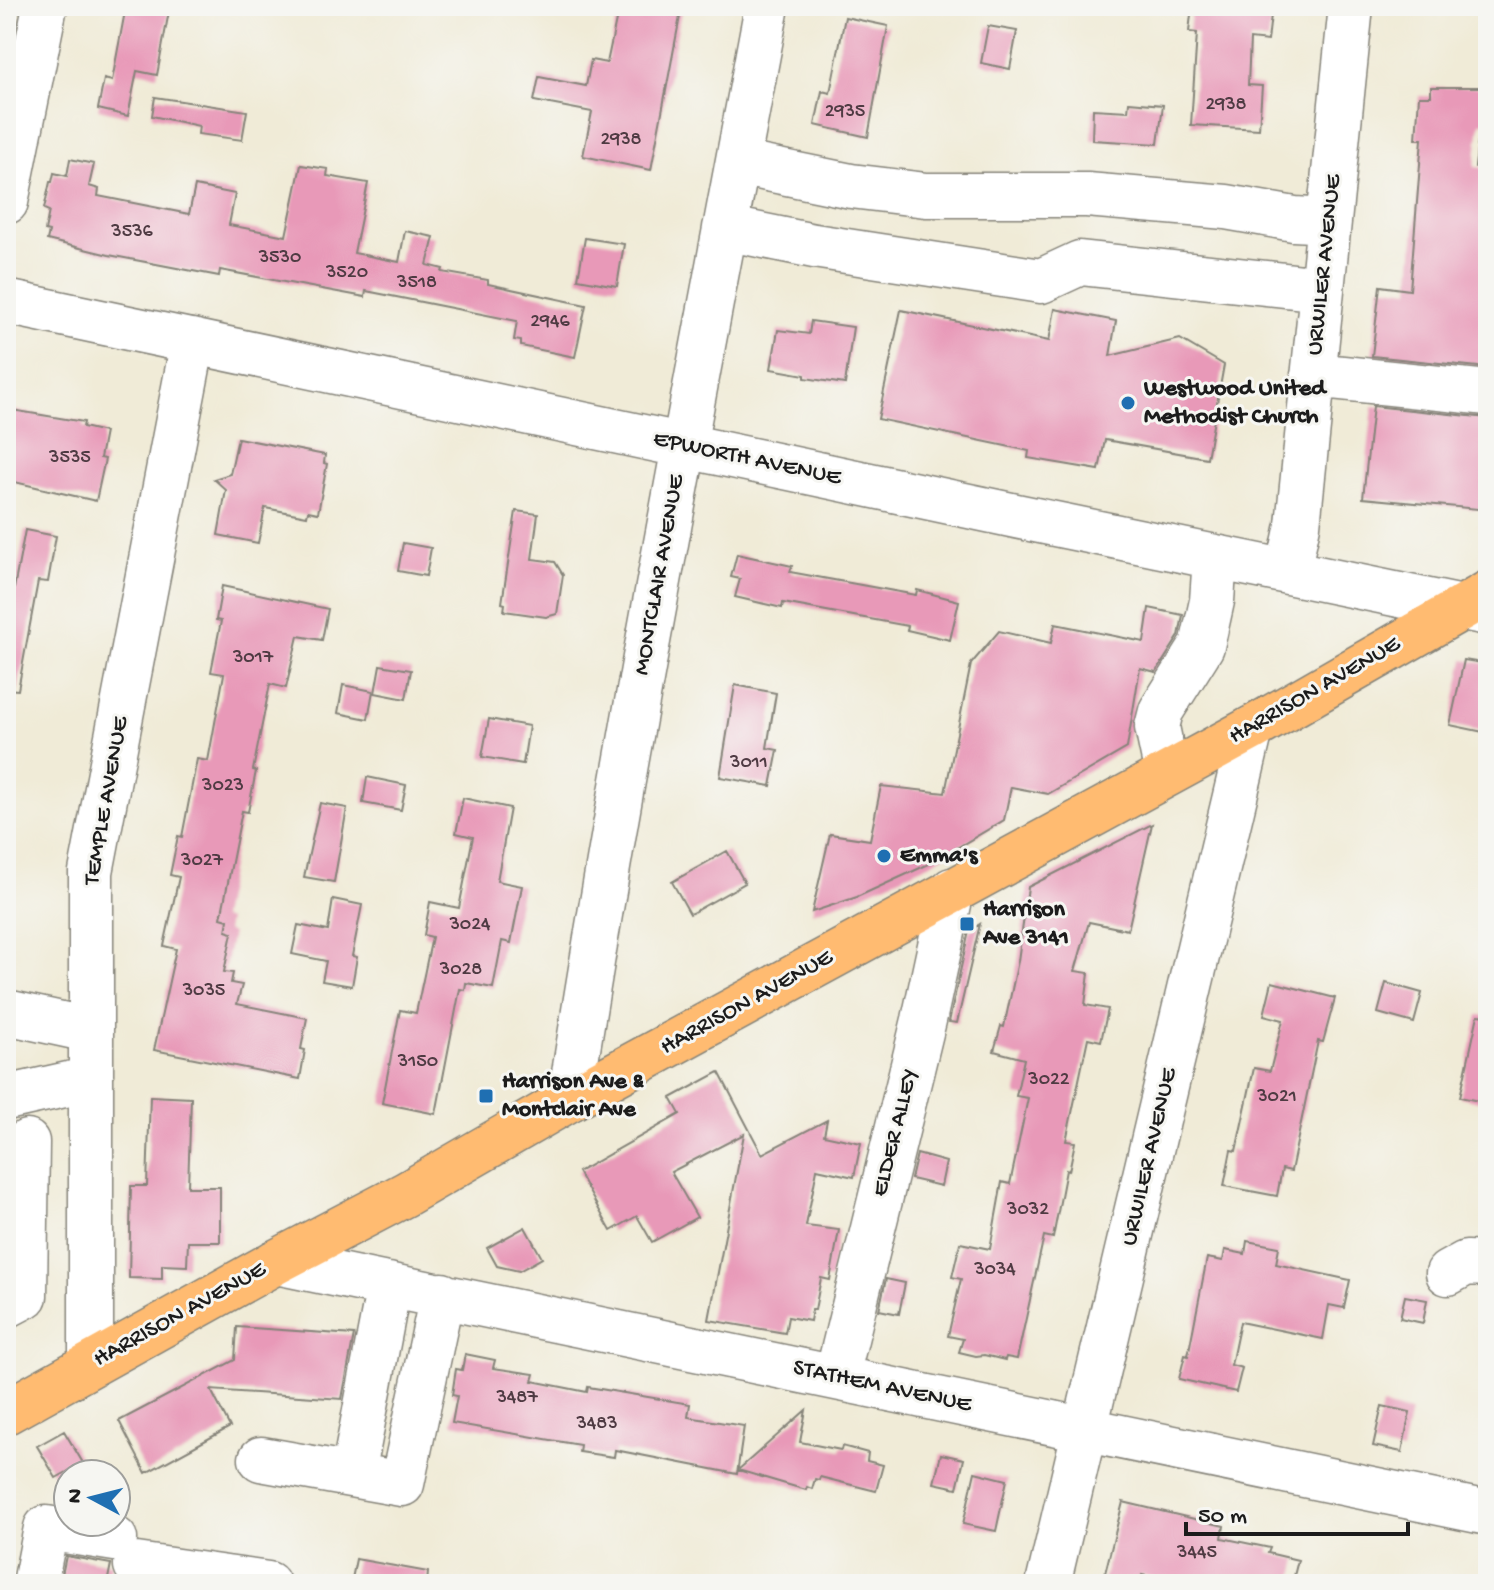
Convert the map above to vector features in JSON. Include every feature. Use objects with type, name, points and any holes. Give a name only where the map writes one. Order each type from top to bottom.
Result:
[{"type":"main road","name":"HARRISON AVENUE","points":[[6,1412],[276,1262],[406,1194],[570,1099],[1479,605]]},
{"type":"street","points":[[6,202],[45,6]]},
{"type":"street","name":"MONTCLAIR AVENUE","points":[[570,1099],[683,446],[767,6]]},
{"type":"street","name":"URWILER AVENUE","points":[[1288,572],[1298,525],[1351,6]]},
{"type":"street","points":[[738,163],[851,186],[926,195],[1087,195],[1226,207],[1294,219],[1329,221]]},
{"type":"street","points":[[725,228],[814,246],[1041,281],[1080,263],[1322,289]]},
{"type":"street","name":"EPWORTH AVENUE","points":[[6,302],[1215,557],[1479,605]]},
{"type":"street","name":"TEMPLE AVENUE","points":[[91,1364],[91,872],[193,341]]},
{"type":"street","points":[[1313,375],[1488,393]]},
{"type":"street","points":[[1167,774],[1157,727],[1161,711],[1202,646],[1212,601],[1215,557]]},
{"type":"street","name":"URWILER AVENUE","points":[[1048,1584],[1251,729]]},
{"type":"street","name":"ELDER ALLEY","points":[[837,1376],[924,1020],[952,890]]},
{"type":"street","points":[[6,1012],[89,1030]]},
{"type":"street","points":[[6,1098],[91,1079]]},
{"type":"street","points":[[6,1306],[25,1296],[16,1143],[91,1138]]},
{"type":"street","name":"STATHEM AVENUE","points":[[276,1262],[1488,1513]]},
{"type":"street","points":[[353,1474],[389,1285]]},
{"type":"street","points":[[261,1459],[402,1484],[442,1295]]},
{"type":"street","points":[[35,1584],[46,1528],[225,1581],[268,1584]]},
{"type":"building","points":[[126,6],[170,6],[157,75],[137,71],[128,116],[98,109],[104,79],[112,81]]},
{"type":"building","points":[[619,6],[682,6],[651,170],[583,156],[592,112],[534,101],[539,77],[586,86],[591,60],[607,63]]},
{"type":"building","points":[[1192,6],[1272,6],[1268,41],[1250,39],[1248,85],[1262,86],[1259,129],[1191,125],[1197,33],[1189,32]]},
{"type":"building","points":[[845,17],[888,26],[868,137],[815,125],[822,91],[830,93]]},
{"type":"building","points":[[988,26],[1017,31],[1010,69],[981,63]]},
{"type":"building","points":[[1431,87],[1482,87],[1482,95],[1488,96],[1488,123],[1480,123],[1475,167],[1488,168],[1488,368],[1372,356],[1380,286],[1410,290],[1422,139],[1416,139],[1419,96],[1431,96]]},
{"type":"building","points":[[155,97],[247,111],[242,140],[198,134],[199,126],[152,116]]},
{"type":"building","points":[[1129,102],[1163,105],[1158,144],[1092,140],[1093,109],[1128,111]]},
{"type":"building","points":[[70,159],[94,164],[89,186],[99,189],[98,196],[189,214],[195,186],[235,194],[229,225],[286,236],[301,165],[328,169],[327,176],[368,183],[354,253],[399,262],[405,231],[434,237],[427,265],[443,269],[442,272],[488,280],[488,284],[586,305],[575,357],[521,346],[521,341],[514,340],[517,321],[366,291],[365,297],[220,270],[219,276],[47,240],[49,232],[45,231],[49,211],[44,209],[50,182],[54,173],[67,176]]},
{"type":"building","points":[[585,238],[624,244],[617,286],[578,279]]},
{"type":"building","points":[[1055,309],[1116,321],[1110,356],[1180,339],[1224,365],[1207,458],[1105,440],[1099,470],[1028,458],[1029,451],[878,419],[901,310],[1049,341]]},
{"type":"building","points":[[811,321],[853,327],[845,384],[771,369],[778,330],[809,334]]},
{"type":"building","points":[[1373,406],[1488,418],[1488,510],[1363,498]]},
{"type":"building","points":[[6,409],[84,422],[83,427],[105,432],[100,458],[105,459],[96,501],[6,480]]},
{"type":"building","points":[[238,438],[325,455],[324,463],[327,464],[318,513],[308,511],[307,516],[265,508],[258,543],[218,535],[226,490],[214,479],[230,474]]},
{"type":"building","points":[[516,511],[538,514],[532,559],[555,562],[563,575],[557,614],[546,617],[504,611],[505,604],[502,603]]},
{"type":"building","points":[[25,530],[56,536],[48,582],[38,581],[18,690],[6,689],[6,598],[12,599]]},
{"type":"building","points":[[403,543],[431,548],[426,576],[398,571]]},
{"type":"building","points":[[737,554],[792,566],[790,572],[916,595],[917,590],[959,601],[950,640],[907,630],[908,626],[783,603],[782,608],[735,597],[740,579],[731,577]]},
{"type":"building","points":[[222,586],[328,609],[322,640],[298,636],[286,688],[270,684],[248,812],[242,811],[221,918],[228,920],[226,931],[232,933],[224,972],[233,973],[231,983],[242,985],[237,1004],[307,1018],[301,1049],[305,1050],[300,1079],[154,1050],[176,949],[164,946],[179,877],[170,875],[178,836],[182,837],[197,759],[208,761],[224,674],[211,672],[221,621],[216,620]]},
{"type":"building","points":[[1149,608],[1183,615],[1179,636],[1156,672],[1140,668],[1127,748],[1048,794],[1011,787],[1004,820],[931,863],[857,897],[812,912],[830,834],[870,840],[881,786],[945,793],[971,664],[999,631],[1051,643],[1055,624],[1144,642]]},
{"type":"building","points":[[1464,660],[1488,664],[1488,733],[1450,725]]},
{"type":"building","points":[[380,665],[411,670],[406,699],[375,693]]},
{"type":"building","points":[[343,685],[373,691],[368,719],[338,713]]},
{"type":"building","points":[[735,685],[776,693],[767,748],[778,750],[771,786],[720,777]]},
{"type":"building","points":[[489,719],[529,726],[523,764],[482,757]]},
{"type":"building","points":[[367,777],[406,785],[401,810],[363,803]]},
{"type":"building","points":[[463,798],[510,808],[497,881],[522,886],[511,943],[502,941],[493,988],[466,983],[465,990],[460,989],[436,1114],[382,1103],[400,1010],[416,1013],[432,937],[424,935],[430,902],[459,908],[473,837],[456,833]]},
{"type":"building","points":[[320,803],[347,808],[334,882],[304,877]]},
{"type":"building","points":[[1152,824],[1128,930],[1089,922],[1075,971],[1089,973],[1085,1005],[1108,1009],[1101,1041],[1088,1038],[1066,1141],[1075,1142],[1069,1171],[1066,1170],[1053,1238],[1044,1236],[1017,1359],[1006,1357],[1005,1360],[959,1352],[963,1339],[948,1336],[961,1279],[952,1277],[960,1243],[990,1249],[1002,1182],[1010,1184],[1028,1098],[1016,1096],[1024,1059],[994,1051],[1001,1026],[1004,1027],[1018,961],[1028,887]]},
{"type":"building","points":[[727,851],[745,883],[690,914],[672,882]]},
{"type":"building","points":[[333,899],[362,905],[352,956],[357,957],[352,986],[322,981],[326,961],[292,954],[298,925],[328,931]]},
{"type":"building","points":[[980,924],[957,1023],[949,1022],[969,931]]},
{"type":"building","points":[[1272,982],[1335,998],[1323,1042],[1318,1041],[1291,1171],[1282,1169],[1277,1196],[1224,1186],[1231,1150],[1236,1151],[1254,1068],[1270,1071],[1283,1020],[1264,1015]]},
{"type":"building","points":[[1386,983],[1422,993],[1414,1023],[1378,1013]]},
{"type":"building","points":[[1478,1015],[1488,1016],[1488,1103],[1460,1097]]},
{"type":"building","points":[[719,1072],[762,1154],[827,1120],[824,1135],[861,1143],[854,1177],[817,1169],[806,1226],[839,1230],[830,1280],[821,1278],[810,1321],[788,1317],[785,1333],[709,1320],[744,1134],[671,1172],[697,1217],[652,1242],[637,1216],[611,1231],[578,1172],[680,1114],[671,1098]]},
{"type":"building","points":[[150,1096],[191,1098],[188,1187],[220,1187],[220,1242],[188,1242],[187,1266],[162,1265],[162,1279],[129,1278],[131,1186],[147,1186]]},
{"type":"building","points":[[917,1154],[946,1162],[941,1186],[911,1179]]},
{"type":"building","points":[[525,1227],[542,1258],[519,1271],[497,1266],[487,1248]]},
{"type":"building","points":[[1247,1241],[1279,1247],[1276,1264],[1350,1280],[1344,1308],[1329,1305],[1323,1339],[1240,1322],[1231,1365],[1242,1368],[1236,1392],[1179,1379],[1185,1355],[1188,1356],[1207,1258],[1223,1261],[1225,1250],[1245,1254]]},
{"type":"building","points":[[886,1279],[905,1283],[899,1314],[879,1310]]},
{"type":"building","points":[[1405,1296],[1427,1300],[1423,1323],[1400,1318]]},
{"type":"building","points":[[237,1327],[354,1335],[342,1399],[211,1390],[230,1427],[146,1473],[119,1421],[235,1360]]},
{"type":"building","points":[[465,1354],[495,1360],[493,1368],[534,1374],[532,1381],[587,1392],[588,1387],[690,1404],[688,1417],[744,1426],[737,1474],[615,1450],[614,1457],[579,1452],[580,1445],[452,1423],[457,1396],[452,1395],[456,1369],[462,1370]]},
{"type":"building","points":[[1382,1406],[1410,1412],[1402,1452],[1373,1446]]},
{"type":"building","points":[[806,1410],[800,1442],[841,1450],[842,1446],[868,1453],[867,1461],[883,1465],[876,1491],[820,1477],[819,1480],[815,1479],[812,1489],[807,1487],[806,1490],[738,1470]]},
{"type":"building","points":[[64,1431],[80,1458],[52,1458],[52,1471],[37,1446]]},
{"type":"building","points":[[941,1454],[964,1459],[957,1488],[934,1483]]},
{"type":"building","points":[[975,1472],[1007,1480],[996,1531],[963,1524]]},
{"type":"building","points":[[1123,1502],[1224,1526],[1222,1538],[1270,1548],[1268,1553],[1298,1560],[1292,1584],[1181,1584],[1142,1575],[1139,1584],[1103,1581]]},
{"type":"building","points":[[66,1556],[111,1564],[107,1584],[60,1584]]},
{"type":"building","points":[[356,1559],[428,1572],[427,1584],[351,1584]]},
{"type":"place","name":"Westwood United Methodist Church","points":[[1128,403]]},
{"type":"place","name":"Emma's","points":[[884,856]]},
{"type":"place","name":"Harrison Ave 3141","points":[[967,924]]},
{"type":"place","name":"Harrison Ave & Montclair Ave","points":[[486,1096]]}]
